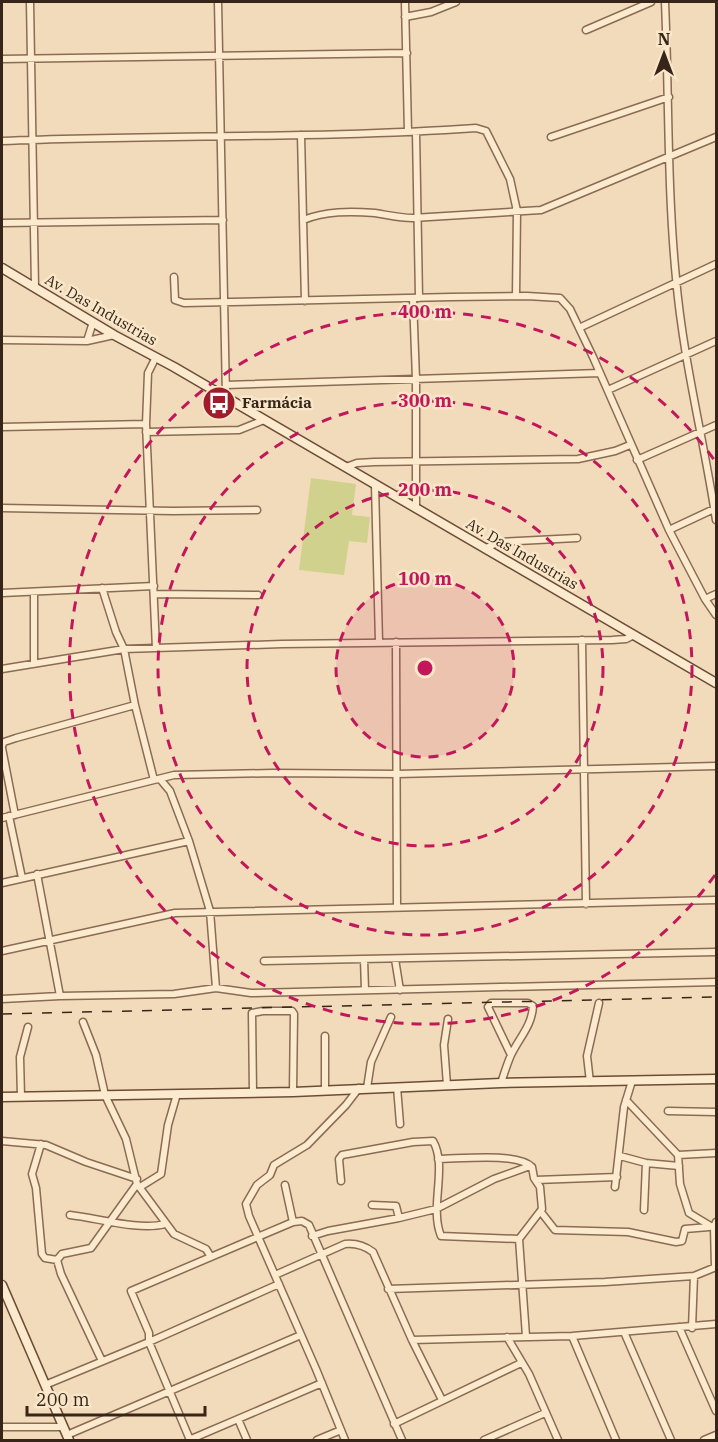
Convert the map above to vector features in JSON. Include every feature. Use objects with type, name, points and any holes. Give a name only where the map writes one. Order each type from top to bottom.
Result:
[{"type":"street","points":[[30,2],[35,288]]},
{"type":"street","points":[[218,2],[226,397]]},
{"type":"street","points":[[405,2],[408,132]]},
{"type":"street","points":[[405,17],[431,12],[456,2]]},
{"type":"street","points":[[586,30],[651,2]]},
{"type":"street","points":[[666,2],[676,281],[700,432],[717,520]]},
{"type":"street","points":[[2,59],[407,53]]},
{"type":"street","points":[[551,137],[669,97]]},
{"type":"street","points":[[2,141],[416,132],[476,128],[486,131],[510,179],[517,211],[516,296]]},
{"type":"street","points":[[416,132],[418,217],[416,508]]},
{"type":"street","points":[[301,135],[304,301]]},
{"type":"street","points":[[303,220],[335,212],[364,213],[396,218],[542,210],[717,137]]},
{"type":"street","points":[[303,211],[317,215]]},
{"type":"street","points":[[2,223],[223,220]]},
{"type":"street","points":[[579,328],[676,281],[717,264]]},
{"type":"street","name":"Av. Das Industrias","points":[[2,268],[717,684]]},
{"type":"street","points":[[174,277],[176,302],[516,296],[560,298],[570,309],[579,328],[669,530],[705,599],[717,615]]},
{"type":"street","points":[[87,341],[93,322]]},
{"type":"street","points":[[2,340],[87,341],[114,335]]},
{"type":"street","points":[[608,390],[717,341]]},
{"type":"street","points":[[156,357],[148,373],[146,424],[156,648]]},
{"type":"street","points":[[225,385],[600,373]]},
{"type":"street","points":[[146,432],[239,430],[264,420]]},
{"type":"street","points":[[2,427],[146,424]]},
{"type":"street","points":[[637,460],[717,424]]},
{"type":"street","points":[[346,467],[367,462],[578,459],[615,451],[630,445]]},
{"type":"street","points":[[375,485],[378,642]]},
{"type":"street","points":[[2,508],[149,509],[173,512],[257,510]]},
{"type":"street","points":[[669,530],[716,508]]},
{"type":"street","points":[[485,549],[498,542],[578,538]]},
{"type":"street","points":[[2,593],[154,586]]},
{"type":"street","points":[[102,588],[124,649],[135,705],[157,780],[170,791],[189,841],[210,911],[216,988]]},
{"type":"street","points":[[33,662],[34,592]]},
{"type":"street","points":[[154,594],[258,595]]},
{"type":"street","points":[[705,599],[717,594]]},
{"type":"street","points":[[2,669],[33,662],[124,649],[378,642],[621,639],[634,635]]},
{"type":"street","points":[[582,640],[586,904]]},
{"type":"street","points":[[396,642],[398,906]]},
{"type":"street","points":[[22,878],[8,816],[2,747],[4,742],[135,705]]},
{"type":"street","points":[[8,816],[174,776],[273,773],[397,774],[717,766]]},
{"type":"street","points":[[170,791],[174,776]]},
{"type":"street","points":[[2,883],[189,841]]},
{"type":"street","points":[[38,874],[60,996]]},
{"type":"street","points":[[2,951],[175,913],[717,900]]},
{"type":"street","points":[[264,961],[717,952]]},
{"type":"street","points":[[364,959],[365,990]]},
{"type":"street","points":[[395,959],[400,990]]},
{"type":"street","points":[[2,999],[174,994],[216,988],[251,993],[717,982]]},
{"type":"street","points":[[501,1083],[512,1054],[528,1028],[532,1015],[532,1004],[491,1003],[488,1007],[512,1054]]},
{"type":"street","points":[[590,1082],[587,1056],[599,1003]]},
{"type":"street","points":[[253,1092],[252,1014],[255,1011],[290,1010],[294,1014],[293,1092]]},
{"type":"street","points":[[345,1440],[246,1207],[257,1185],[270,1174],[272,1168],[307,1145],[363,1088],[371,1062],[391,1017]]},
{"type":"street","points":[[447,1085],[444,1045],[448,1018]]},
{"type":"street","points":[[83,1022],[93,1047],[105,1095],[126,1139],[138,1184],[174,1234],[206,1249],[211,1257]]},
{"type":"street","points":[[21,1097],[20,1057],[28,1028]]},
{"type":"street","points":[[325,1090],[326,1036]]},
{"type":"street","points":[[2,1097],[293,1092],[501,1083],[717,1079]]},
{"type":"street","points":[[615,1187],[626,1100],[632,1081]]},
{"type":"street","points":[[397,1087],[400,1124]]},
{"type":"street","points":[[57,1260],[62,1254],[91,1248],[138,1184],[161,1174],[168,1125],[177,1094]]},
{"type":"street","points":[[626,1100],[678,1155],[680,1184],[689,1213],[690,1228]]},
{"type":"street","points":[[668,1112],[717,1112]]},
{"type":"street","points":[[2,1141],[41,1144],[138,1184]]},
{"type":"street","points":[[341,1181],[339,1159],[344,1154],[412,1142],[431,1141],[435,1143],[438,1159],[436,1209],[439,1234],[443,1238],[519,1239]]},
{"type":"street","points":[[41,1144],[32,1174],[36,1188],[42,1254],[45,1258],[57,1260]]},
{"type":"street","points":[[678,1155],[717,1153]]},
{"type":"street","points":[[438,1159],[469,1156],[522,1161],[530,1166],[540,1187],[542,1212],[553,1228],[559,1231],[628,1232],[676,1242],[682,1241],[684,1230],[713,1226]]},
{"type":"street","points":[[620,1156],[645,1163],[679,1166]]},
{"type":"street","points":[[644,1210],[645,1163]]},
{"type":"street","points":[[312,1236],[436,1209],[495,1179],[530,1166]]},
{"type":"street","points":[[536,1180],[617,1177]]},
{"type":"street","points":[[285,1185],[293,1222]]},
{"type":"street","points":[[372,1205],[396,1206],[399,1218]]},
{"type":"street","points":[[526,1336],[519,1239],[542,1212]]},
{"type":"street","points":[[689,1213],[713,1226]]},
{"type":"street","points":[[70,1215],[150,1226],[165,1224]]},
{"type":"street","points":[[322,1383],[190,1440],[131,1292],[293,1222],[306,1222],[402,1440]]},
{"type":"street","points":[[388,1289],[694,1276],[716,1267],[713,1226]]},
{"type":"street","points":[[275,1275],[347,1244],[368,1248],[373,1252],[388,1289],[442,1400]]},
{"type":"street","points":[[57,1260],[61,1274],[102,1361]]},
{"type":"street","points":[[692,1328],[694,1276]]},
{"type":"street","points":[[45,1385],[279,1284]]},
{"type":"street","points":[[2,1285],[67,1434]]},
{"type":"street","points":[[412,1340],[572,1336],[679,1327],[692,1328],[717,1324]]},
{"type":"street","points":[[679,1327],[717,1411]]},
{"type":"street","points":[[624,1332],[671,1440]]},
{"type":"street","points":[[2,1427],[67,1434],[301,1335]]},
{"type":"street","points":[[572,1336],[616,1440]]},
{"type":"street","points":[[507,1337],[529,1374],[558,1440]]},
{"type":"street","points":[[394,1424],[521,1363]]},
{"type":"street","points":[[484,1440],[545,1413]]},
{"type":"street","points":[[238,1419],[247,1440]]},
{"type":"street","points":[[317,1440],[341,1430]]},
{"type":"street","points":[[704,1440],[717,1435]]},
{"type":"green space","points":[[311,478],[356,484],[352,515],[370,517],[367,543],[349,541],[344,575],[299,570]]},
{"type":"railway","points":[[2,1014],[716,997]]},
{"type":"place","name":"Farmácia","points":[[219,403]]}]
